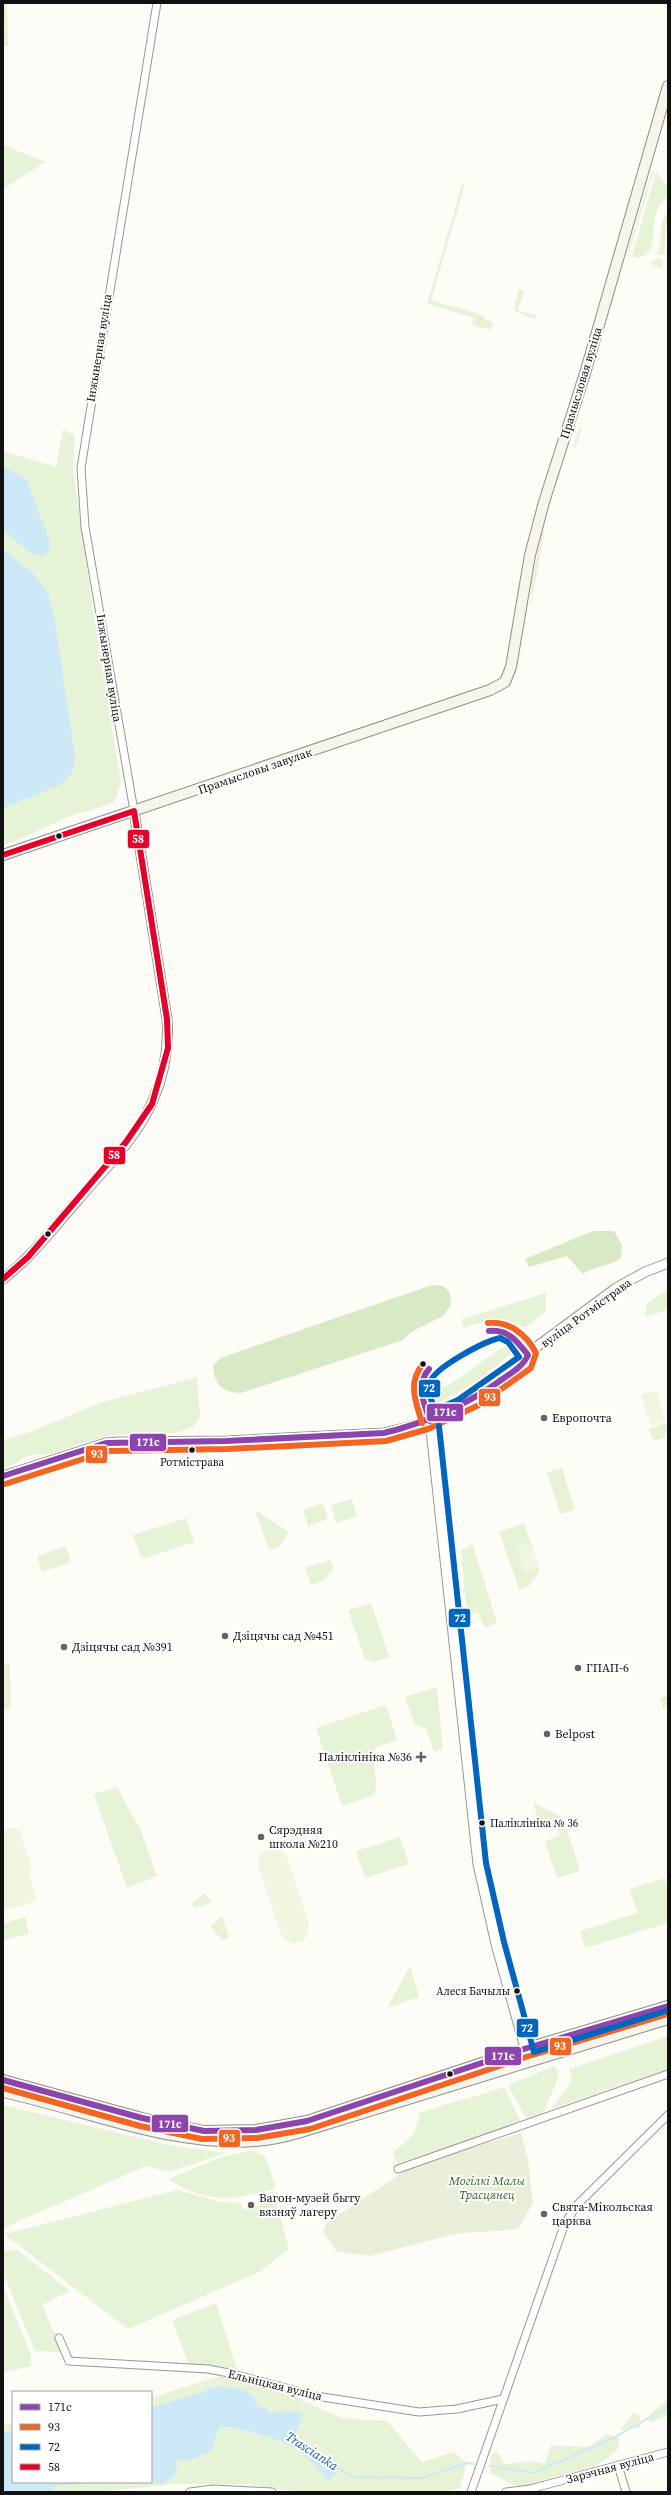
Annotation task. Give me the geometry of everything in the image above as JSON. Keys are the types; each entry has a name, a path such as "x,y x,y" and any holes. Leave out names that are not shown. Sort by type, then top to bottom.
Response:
{"main road":[{"name":"Прамысловая вуліца","path":"505,682 511,666 530,555 544,502 586,370 668,86"},
{"name":"Прамысловы завулак","path":"3,855 482,693 505,682"},
{"path":"3,2080 142,2118 204,2131 226,2132 256,2130 307,2121 524,2049 668,2006"},
{"path":"3,2092 171,2135 204,2141 256,2141 298,2134 668,2019"}],"street":[{"name":"Інжынерная вуліца","path":"3,1280 28,1257 126,1142 152,1104 164,1067 168,1048 167,1019 134,811 85,527 81,468 157,3"},
{"name":"вуліца Ротмістрава","path":"3,1476 106,1443 227,1442 384,1433 430,1421 475,1392 519,1359 528,1355 616,1288 645,1272 668,1263"},
{"path":"430,1421 478,1864 493,1929 524,2049 529,2062"},
{"path":"398,2169 668,2074"},
{"path":"470,2492 565,2223 578,2204 668,2115"},
{"name":"Ельніцкая вуліца","path":"59,2338 69,2361 208,2369 229,2373 316,2396 419,2412 457,2409 503,2399"},
{"name":"Зарэчная вуліца","path":"506,2492 530,2489 668,2452"},
{"path":"618,2465 626,2492"},
{"path":"190,2492 213,2489 272,2492"}],"green space":[{"path":"3,3 7,3 8,46 3,47"},
{"path":"3,145 45,162 3,189"},
{"path":"652,171 654,171 629,252 628,248"},
{"path":"656,172 668,187 668,197 660,204 656,213 651,247 647,254 639,258 632,256"},
{"path":"462,184 465,184 431,300 485,316 484,319 493,322 491,330 472,325 474,318 427,304"},
{"path":"668,213 664,255 656,254 659,249 663,221"},
{"path":"658,258 663,261 662,269 650,263"},
{"path":"519,289 524,291 518,310 536,315 535,320 515,311 514,306"},
{"path":"579,428 582,428 575,449 573,446"},
{"path":"63,429 75,436 73,468 95,624 121,782 115,801 68,817 20,839 3,845 3,451 56,467"},
{"path":"545,529 531,603 531,584 542,532"},
{"path":"593,1231 614,1231 622,1245 621,1258 583,1274 567,1256 529,1267 525,1259"},
{"path":"432,1285 443,1286 450,1292 451,1305 443,1316 413,1331 403,1340 241,1393 224,1389 215,1378 213,1366 220,1358"},
{"path":"668,1289 668,1310 645,1317 646,1304"},
{"path":"546,1293 546,1312 525,1328 509,1321 495,1320 464,1328 462,1319"},
{"path":"510,1345 514,1351 476,1382 437,1404 431,1401 436,1391 453,1382 503,1347"},
{"path":"197,1377 200,1417 193,1427 175,1433 111,1435 46,1455 38,1454 27,1456 3,1469 3,1440 30,1432 100,1403"},
{"path":"656,1390 666,1421 651,1426 641,1395"},
{"path":"666,1423 668,1432 665,1433 666,1437 653,1441 649,1429"},
{"path":"562,1468 575,1510 560,1514 547,1472"},
{"path":"352,1499 357,1516 336,1523 331,1505"},
{"path":"323,1503 328,1519 308,1526 303,1510"},
{"path":"255,1510 289,1532 280,1546 269,1550"},
{"path":"186,1518 194,1542 142,1559 133,1535"},
{"path":"524,1523 540,1571 529,1586 519,1589 499,1532"},
{"path":"472,1543 497,1623 487,1627 483,1625 478,1612 467,1616 461,1551"},
{"path":"530,1543 538,1568 525,1573 516,1548"},
{"path":"66,1546 71,1562 42,1572 37,1556"},
{"path":"330,1560 334,1568 324,1580 311,1585 305,1568"},
{"path":"371,1603 389,1657 373,1662 365,1659 348,1610"},
{"path":"10,1663 11,1708 3,1710 3,1665"},
{"path":"437,1687 443,1749 434,1752 426,1729 414,1723 405,1697"},
{"path":"668,1696 668,1706 663,1708 660,1698"},
{"path":"386,1705 397,1740 376,1747 374,1752 376,1789 374,1795 342,1806 316,1728"},
{"path":"117,1787 141,1831 157,1876 127,1888 94,1794"},
{"path":"533,1802 563,1818 580,1871 557,1878 545,1841 560,1836 554,1819 539,1823"},
{"path":"309,1823 313,1836 291,1843 287,1830"},
{"path":"14,1827 20,1832 32,1868 29,1874 37,1901 3,1911 3,1830"},
{"path":"400,1837 409,1864 365,1878 356,1851"},
{"path":"268,1848 278,1848 286,1854 309,1924 306,1938 303,1941 293,1943 287,1941 281,1935 258,1865 260,1855"},
{"path":"665,1878 668,1888 668,1923 585,1948 580,1931 637,1913 630,1889"},
{"path":"204,1893 212,1902 195,1908 191,1904"},
{"path":"222,1916 229,1938 222,1941 211,1926"},
{"path":"25,1917 29,1933 3,1941 3,1924"},
{"path":"410,1966 419,1997 387,2008"},
{"path":"668,2036 668,2069 551,2109 572,2080 569,2069"},
{"path":"555,2066 559,2075 543,2114 527,2120 508,2085"},
{"path":"504,2087 521,2122 397,2164 393,2152 404,2144 411,2136 416,2126 419,2113"},
{"path":"3,2105 164,2144 226,2153 169,2172 146,2166 3,2228"},
{"name":"Могілкі Малы Трасцянец","path":"521,2133 528,2160 533,2203 518,2229 454,2234 370,2256 337,2252 323,2232 326,2224 334,2218 415,2164"},
{"path":"253,2150 266,2157 276,2188 246,2196 220,2198 195,2193 168,2179 222,2157"},
{"path":"177,2190 221,2202 241,2203 244,2210 260,2205 257,2198 277,2193 279,2199 276,2202 289,2249 259,2272 128,2329 4,2234"},
{"path":"17,2250 70,2291 42,2305 63,2352 35,2351 3,2273 3,2251"},
{"path":"3,2286 31,2355 31,2366 3,2373"},
{"path":"216,2303 237,2370 188,2363 172,2320"},
{"path":"219,2376 263,2383 342,2418 387,2421 422,2462 454,2452 467,2463 460,2488 445,2492 297,2492 248,2484 177,2484 97,2492 3,2492 3,2425 12,2423 12,2483 152,2483 152,2398"},
{"path":"668,2399 668,2415 651,2423 646,2418"},
{"path":"633,2413 640,2416 640,2428 620,2430"},
{"path":"608,2434 618,2438 619,2448 610,2456 594,2466 577,2472 523,2486 511,2484 490,2473 490,2457 496,2451 505,2464 532,2461 545,2464 551,2445 588,2447"}],"water":[{"path":"3,467 19,474 27,481 50,542 49,551 43,556 32,554 3,530"},
{"path":"3,550 33,573 48,593 55,621 75,756 73,770 69,777 58,786 3,808"},
{"path":"220,2386 244,2390 252,2396 258,2407 266,2408 270,2413 298,2411 303,2415 295,2434 325,2467 339,2471 329,2481 301,2450 272,2438 220,2424 211,2451 193,2459 177,2460 176,2474 162,2485 152,2481 152,2408"},
{"path":"12,2431 12,2483 84,2483 54,2486 51,2492 3,2492 3,2433"}],"waterway":[{"name":"Trascianka","path":"489,2466 534,2473 615,2437 668,2407"},
{"name":"Trascianka","path":"218,2425 227,2426"},
{"name":"Trascianka","path":"305,2446 352,2477 422,2478 467,2463 474,2464"}],"transit line":[{"name":"58","path":"3,855 134,811 167,1019 168,1048 152,1104 126,1142 28,1257 3,1279"},
{"name":"93","path":"5,1484 108,1451 227,1449 386,1441 428,1429 479,1405 531,1368 536,1353 527,1340 516,1330 510,1327 503,1324 488,1323"},
{"name":"171с","path":"3,1476 106,1443 227,1441 384,1433 401,1429 447,1412 490,1388 521,1365 528,1355 520,1345 507,1334 489,1331"},
{"name":"72","path":"500,1338 508,1342 519,1357 458,1400 435,1410 429,1390 433,1377 440,1370 460,1356 483,1344 500,1338"},
{"name":"93","path":"422,1423 415,1400 414,1385 415,1378 423,1364"},
{"name":"171с","path":"429,1369 422,1381 422,1394 430,1421"},
{"name":"72","path":"439,1426 486,1863 504,1942 534,2052 666,2011"},
{"name":"171с","path":"3,2080 142,2118 204,2131 256,2130 307,2121 524,2049 668,2006"},
{"name":"93","path":"3,2088 140,2126 202,2139 257,2138 310,2129 526,2057 668,2014"}],"place":[{"name":"Европочта","path":"544,1418"},
{"name":"Ротмістрава","path":"192,1450"},
{"name":"Дзіцячы сад №451","path":"225,1636"},
{"name":"Дзіцячы сад №391","path":"64,1647"},
{"name":"ГПАП-6","path":"578,1668"},
{"name":"Belpost","path":"547,1734"},
{"name":"Паліклініка №36","path":"421,1757"},
{"name":"Паліклініка № 36","path":"482,1823"},
{"name":"Сярэдняя школа №210","path":"261,1837"},
{"name":"Алеся Бачылы","path":"517,1991"},
{"name":"Вагон-музей быту вязняў лагеру","path":"251,2205"},
{"name":"Свята-Мікольская царква","path":"544,2214"}]}
